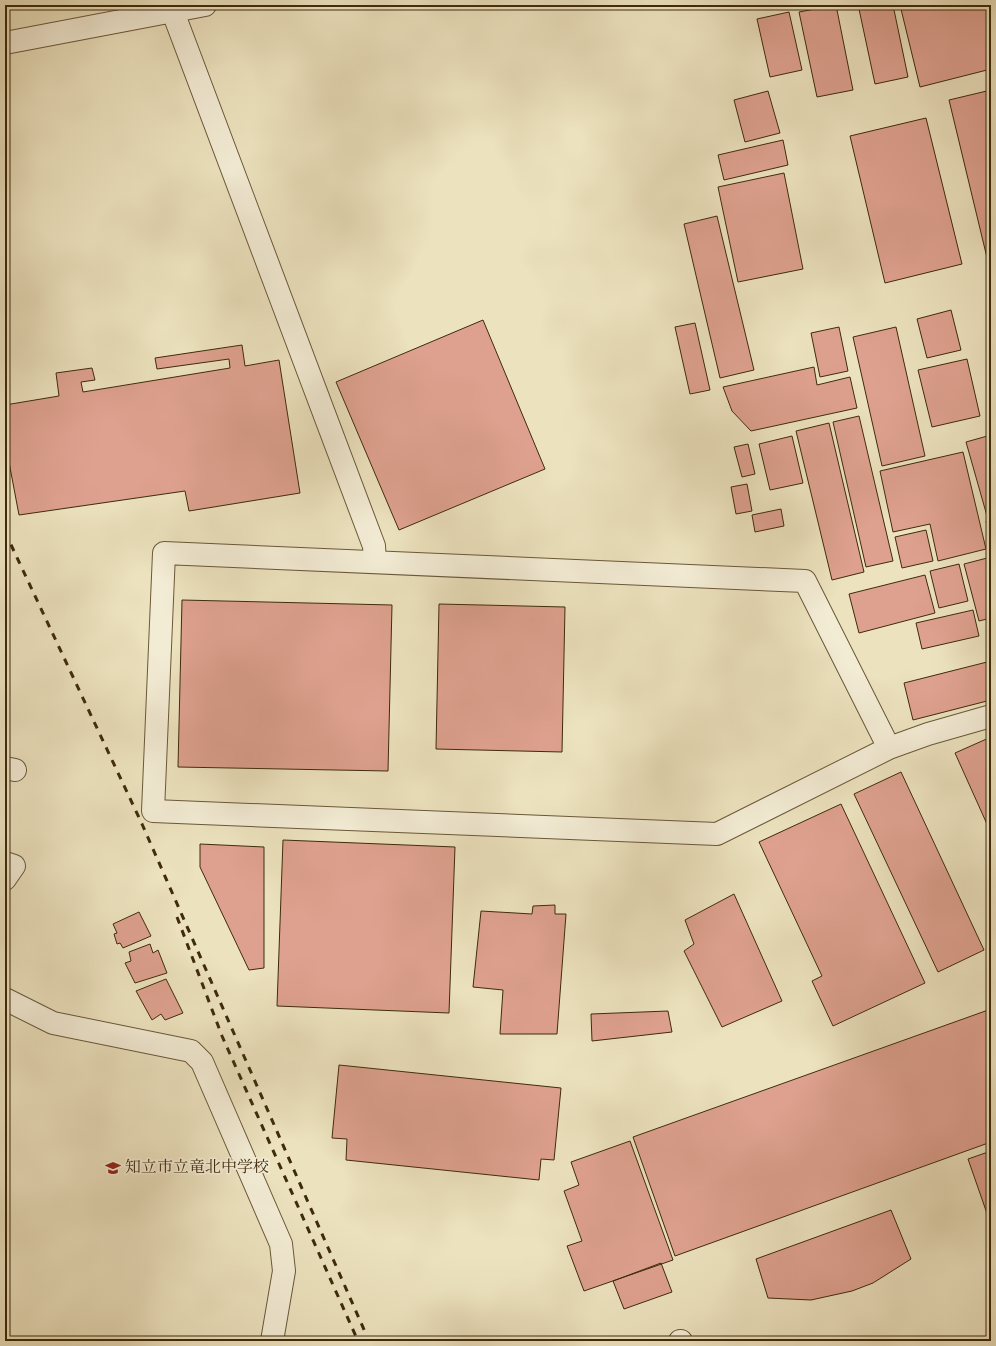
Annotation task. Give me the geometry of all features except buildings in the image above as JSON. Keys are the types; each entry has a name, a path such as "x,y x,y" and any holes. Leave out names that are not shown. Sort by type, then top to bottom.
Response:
{"street":[{"path":"5,43 205,5"},
{"path":"173,12 374,546 375,562"},
{"path":"889,748 805,581 164,553 153,811 716,834 889,748 928,734 991,716"},
{"path":"5,863 14,866 5,880"},
{"path":"5,998 53,1024 191,1051 202,1062 281,1244 284,1271 277,1338"}],"railway":[{"path":"5,532 142,824 369,1341"},
{"path":"177,917 222,1036 358,1341"}],"place":[{"name":"知立市立竜北中学校","path":"113,1168"}]}
